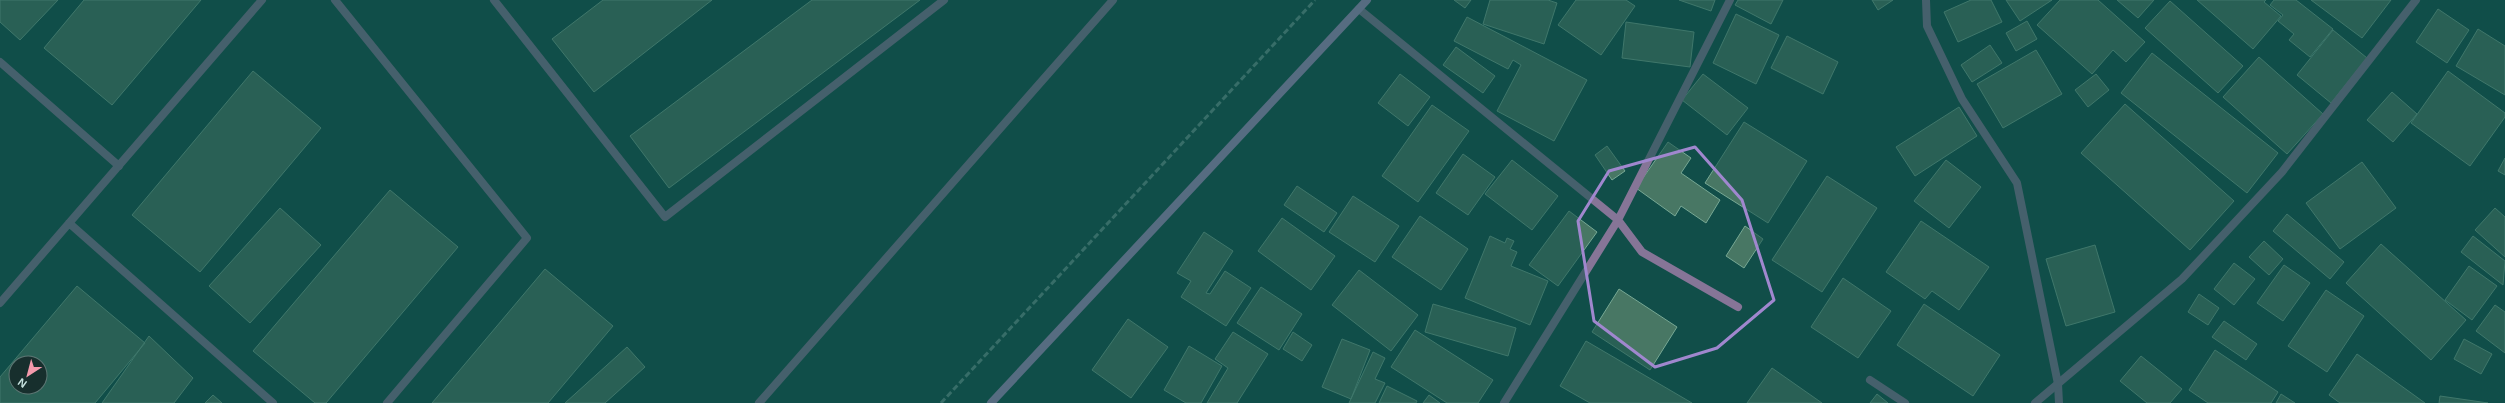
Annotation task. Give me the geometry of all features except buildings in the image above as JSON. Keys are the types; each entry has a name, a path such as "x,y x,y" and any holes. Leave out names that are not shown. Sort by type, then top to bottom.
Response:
{"street":[{"path":"0,303 262,0"},
{"path":"335,0 527,238 387,403"},
{"path":"494,0 665,217 944,0"},
{"path":"760,403 1112,0"},
{"path":"992,403 1367,0"},
{"path":"1504,403 1618,220 1730,0"},
{"path":"1926,0 1928,26 1962,99 2017,183 2058,384 2060,403"},
{"path":"2036,403 2182,279 2282,172 2416,0"},
{"path":"1359,9 1618,220 1642,252 1738,307"},
{"path":"0,62 119,166"},
{"path":"69,223 273,403"},
{"path":"1870,380 1905,403"}],"highlighted area":[{"path":"1695,147 1742,200 1774,300 1717,348 1655,367 1594,321 1578,221 1609,171"}],"railway":[{"path":"941,403 1315,0"}]}
